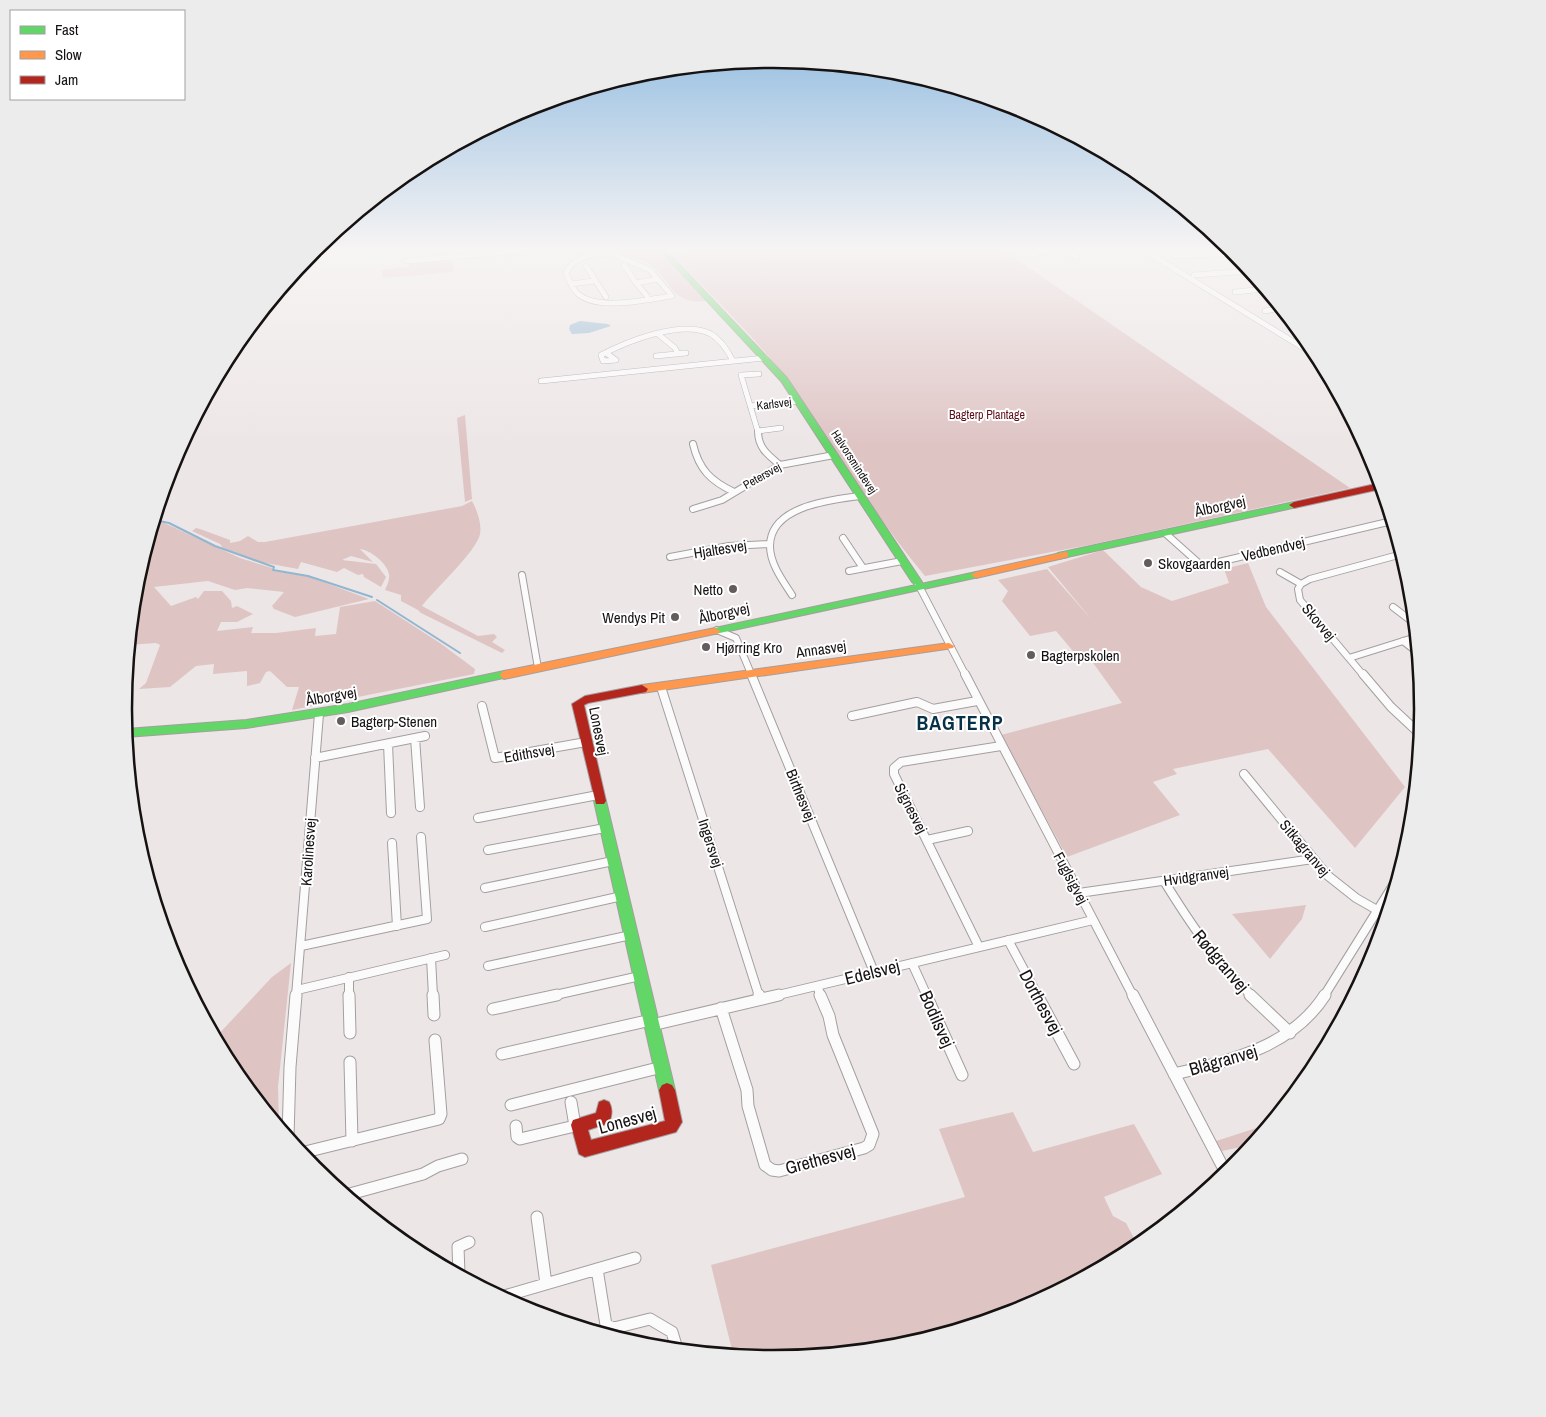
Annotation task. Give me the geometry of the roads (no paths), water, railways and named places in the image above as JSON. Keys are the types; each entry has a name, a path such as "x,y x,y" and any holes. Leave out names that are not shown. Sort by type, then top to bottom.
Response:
{"street":[{"name":"Halvorsmindevej","path":"723,313 765,358 798,401 918,585"},
{"path":"1247,313 1303,348"},
{"path":"606,353 636,340 658,334 685,330 706,331 716,337 733,361"},
{"path":"658,334 675,348 678,354"},
{"path":"656,356 686,353"},
{"path":"541,381 765,358"},
{"name":"Karlsvej","path":"759,374 741,375 758,431 758,441 761,447 780,465"},
{"name":"Karlsvej","path":"750,406 798,401"},
{"name":"Karlsvej","path":"758,431 781,428"},
{"path":"692,444 695,460 703,472 718,484 734,492"},
{"name":"Petersvej","path":"693,509 712,504 780,465 834,456"},
{"name":"Ålborgvej","path":"133,733 246,724 319,714 1374,487"},
{"path":"792,595 776,566 769,544 776,529 790,514 814,503 860,496"},
{"name":"Vedbendvej","path":"1165,533 1202,566 1386,522"},
{"path":"843,538 863,568"},
{"name":"Hjaltesvej","path":"670,557 729,546 769,544"},
{"name":"Skovvej","path":"1395,556 1310,579 1301,584 1298,589 1300,600 1391,706 1414,728"},
{"path":"849,571 902,561"},
{"path":"1280,572 1301,584"},
{"path":"522,575 538,668"},
{"name":"Fuglsigvej","path":"918,585 977,701 1222,1166"},
{"path":"1394,607 1408,618"},
{"name":"Birthesvej","path":"717,630 736,638 874,972"},
{"path":"1349,658 1410,639"},
{"path":"1403,641 1411,647"},
{"name":"Annasvej","path":"579,702 661,687 949,646"},
{"name":"Ingersvej","path":"661,687 760,999"},
{"path":"852,716 917,702 933,709 977,701"},
{"name":"Lonesvej","path":"571,1102 583,1147 587,1149 672,1126 674,1120 577,706 579,702"},
{"name":"Edithsvej","path":"482,706 495,758 586,742"},
{"name":"Karolinesvej","path":"288,1128 290,1067 319,714"},
{"path":"315,758 424,736"},
{"path":"415,738 420,807"},
{"path":"388,744 391,813"},
{"name":"Signesvej","path":"979,947 894,774 896,765 1002,746"},
{"name":"Sitkagranvej","path":"1244,774 1313,859 1340,887 1377,910"},
{"path":"478,818 598,795"},
{"path":"488,850 606,828"},
{"path":"927,840 968,831"},
{"path":"301,946 428,918 421,837"},
{"path":"392,843 397,926"},
{"name":"Hvidgranvej","path":"1079,893 1313,859"},
{"path":"485,888 613,861"},
{"name":"Rødgranvej","path":"1164,881 1191,925 1222,966 1250,996 1290,1032"},
{"path":"485,927 622,896"},
{"name":"Blågranvej","path":"1174,1074 1251,1054 1290,1032 1317,1006 1385,897"},
{"name":"Edelsvej","path":"651,1023 817,986 1093,920"},
{"path":"488,966 631,935"},
{"name":"Dorthesvej","path":"1008,940 1074,1064"},
{"path":"297,990 445,955"},
{"path":"430,958 434,1015"},
{"name":"Bodilsvej","path":"912,963 962,1075"},
{"path":"493,1009 640,976"},
{"path":"350,977 350,1033"},
{"name":"Grethesvej","path":"721,1008 729,1039 737,1055 747,1090 748,1106 765,1165 772,1170 779,1171 864,1148 872,1139 873,1134 839,1050 817,986"},
{"path":"502,1054 651,1023"},
{"path":"310,1151 440,1118 435,1040"},
{"path":"350,1062 352,1141"},
{"path":"511,1105 662,1067"},
{"name":"Lonesvej","path":"516,1126 517,1137 520,1139 603,1118 604,1107"},
{"path":"354,1193 423,1174 438,1166 462,1159"},
{"path":"537,1216 546,1284"},
{"path":"459,1267 458,1247 469,1242"},
{"path":"514,1295 635,1258"},
{"path":"597,1270 606,1325 614,1328 650,1319 672,1332 675,1342"}],"water":[{"path":"580,321 611,326 589,333 572,334 569,329 570,325"}],"waterway":[{"path":"160,521 169,523 215,546 274,567 273,570 308,576 372,597"},
{"path":"377,600 460,653"}],"place":[{"name":"Skovgaarden","path":"1148,563"},
{"name":"Netto","path":"733,589"},
{"name":"Wendys Pit","path":"675,617"},
{"name":"Hjørring Kro","path":"706,647"},
{"name":"Bagterpskolen","path":"1031,655"},
{"name":"Bagterp-Stenen","path":"341,721"}],"district":[{"name":"BAGTERP","path":"960,722"}],"park label":[{"name":"Bagterp Plantage","path":"987,415"}]}
